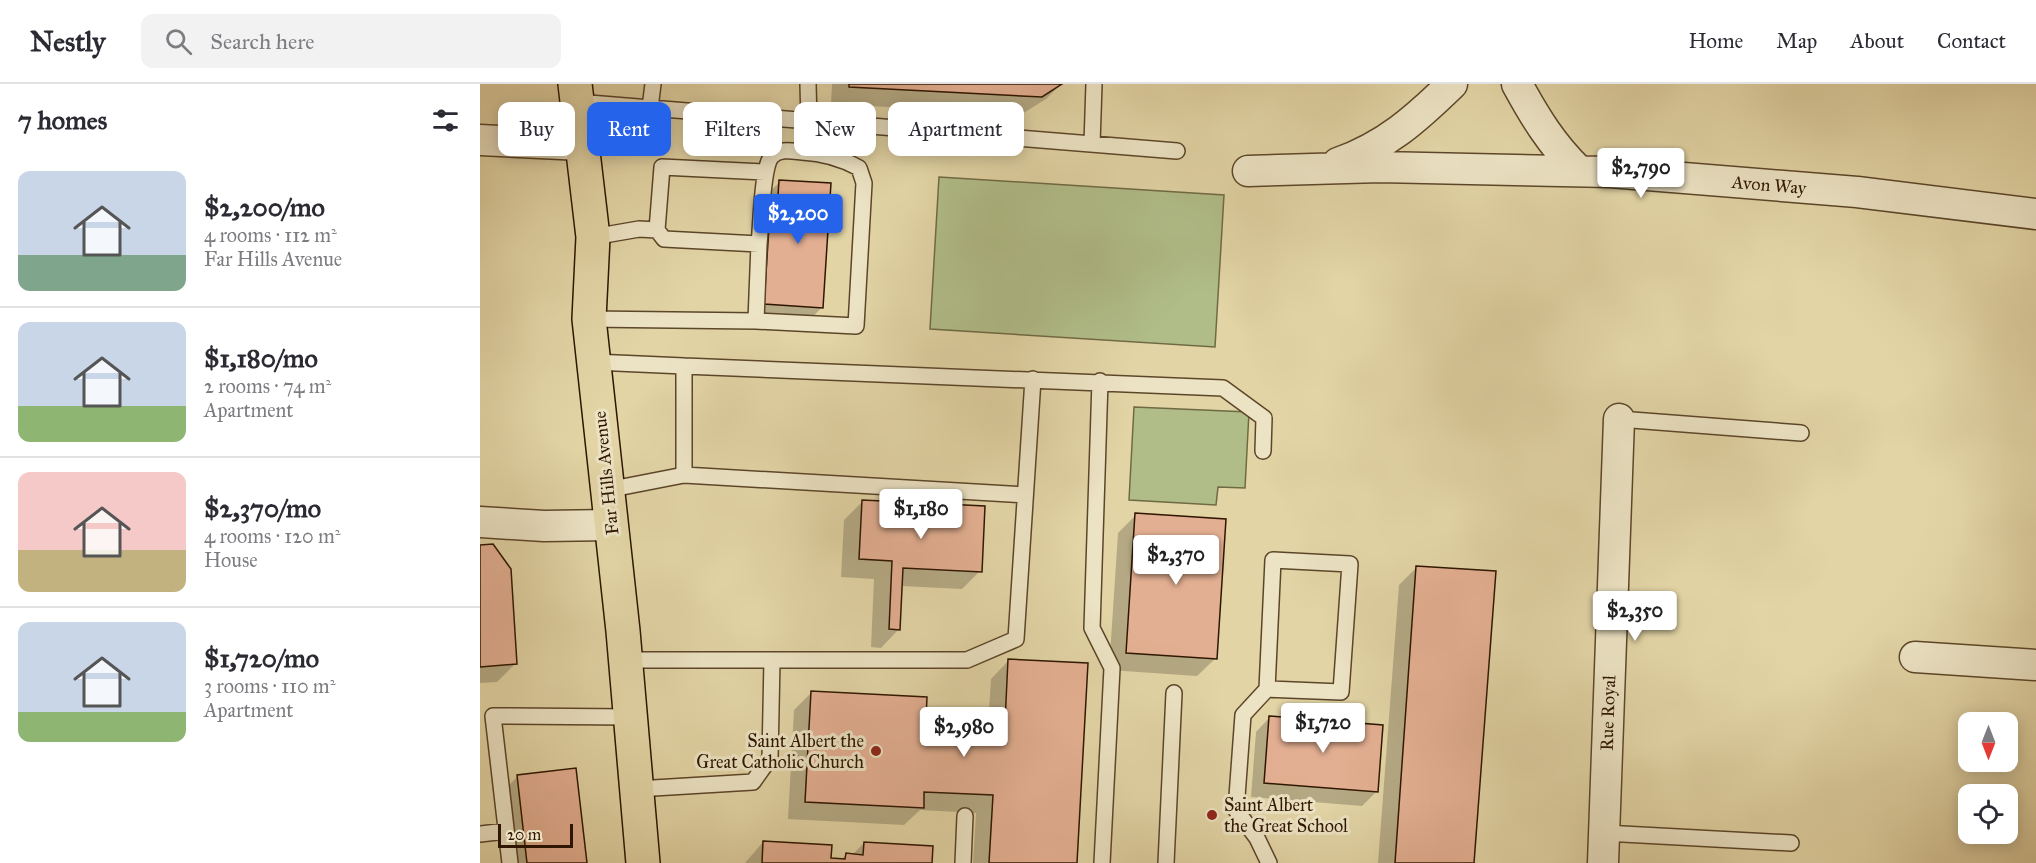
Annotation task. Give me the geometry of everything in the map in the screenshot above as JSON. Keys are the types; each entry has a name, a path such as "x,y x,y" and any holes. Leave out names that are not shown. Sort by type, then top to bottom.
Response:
{"main road":[{"name":"Far Hills Avenue","path":"576,93 593,237 589,319 626,660 644,863"}],"street":[{"path":"1321,169 1360,155 1389,139 1419,116 1452,84"},
{"path":"1517,84 1537,121 1562,154 1579,171"},
{"path":"480,140 582,145"},
{"name":"Avon Way","path":"1248,171 1380,168 1610,172 1857,192 2036,214"},
{"name":"Rue Royal","path":"1603,863 1619,419"},
{"path":"480,522 544,526 611,525"},
{"path":"1915,657 2036,665"}],"lane":[{"path":"650,102 652,84"},
{"path":"808,84 808,102"},
{"path":"1092,144 1094,84"},
{"path":"576,93 620,102"},
{"path":"671,110 794,120"},
{"path":"876,126 1177,151"},
{"path":"589,319 756,321 856,326 864,183 859,168 848,161 818,152 781,151 771,158 766,172 759,244 756,321"},
{"path":"759,244 664,239 657,230 662,167 766,172"},
{"path":"593,237 639,229 657,230"},
{"path":"594,362 1223,387 1264,418 1263,451"},
{"path":"684,366 684,475"},
{"path":"626,660 967,660 1016,639 1033,379"},
{"path":"1100,381 1092,628 1112,668 1102,863"},
{"path":"1619,419 1801,433"},
{"path":"608,490 684,475 1025,495"},
{"path":"1267,689 1341,692 1350,564 1273,560 1267,689 1243,715 1236,810 1257,838 1269,863"},
{"path":"637,789 753,782 770,758 772,660"},
{"path":"1166,863 1173,693"},
{"path":"510,863 493,716 630,717"},
{"path":"963,863 965,816"},
{"path":"480,834 506,831"},
{"path":"1604,833 1791,843"}],"green space":[{"path":"939,177 1224,195 1215,347 930,329"},
{"path":"1134,407 1249,412 1245,488 1218,487 1216,505 1129,500"}],"building":[{"path":"849,84 1062,84 1042,97 849,87"},
{"path":"779,180 831,183 823,308 764,304 771,196 778,196"},
{"path":"862,500 985,506 982,572 903,568 900,630 889,629 892,561 859,559"},
{"path":"1135,513 1226,519 1217,659 1126,653"},
{"path":"493,544 511,569 517,664 480,667 480,545"},
{"path":"1416,566 1496,571 1474,863 1395,863"},
{"path":"1008,659 1088,663 1077,863 989,863 993,795 924,792 924,808 805,802 811,691 927,697 926,719 1005,723"},
{"path":"1269,716 1383,725 1378,792 1264,783"},
{"path":"576,768 587,863 527,863 517,775"},
{"path":"763,841 832,845 831,858 845,859 846,853 863,855 864,842 933,846 932,863 762,863"}],"place":[{"name":"Saint Albert the Great Catholic Church","path":"876,751"},
{"name":"Saint Albert the Great School","path":"1212,815"}]}
